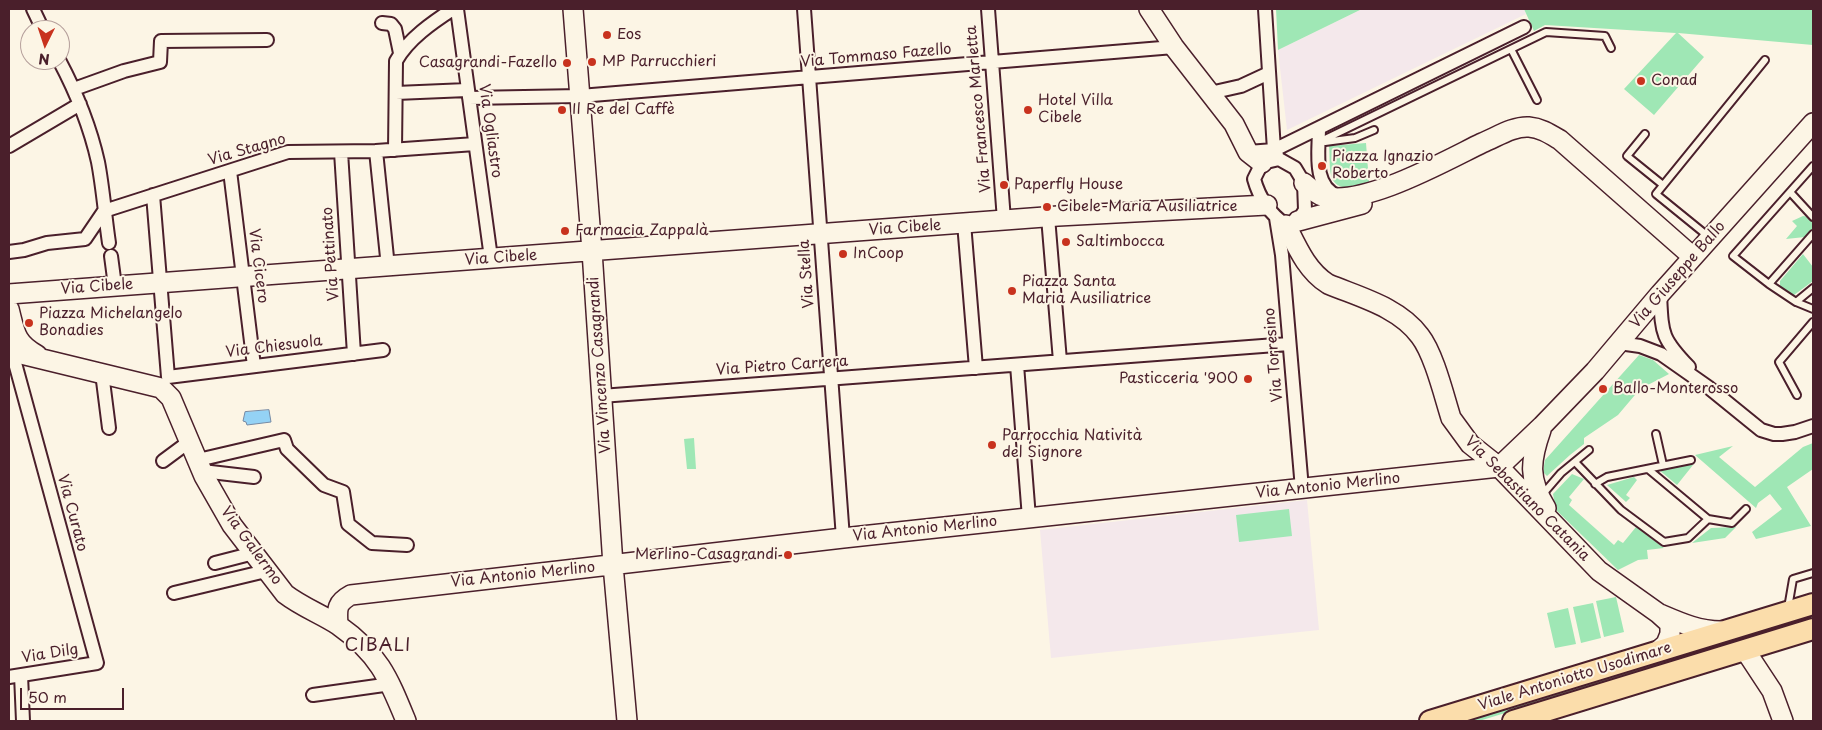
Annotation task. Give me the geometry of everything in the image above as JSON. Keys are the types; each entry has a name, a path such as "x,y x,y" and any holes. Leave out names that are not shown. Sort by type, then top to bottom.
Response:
{"main road":[{"name":"Via Vincenzo Casagrandi","path":"573,9 592,251 613,565 627,721"},
{"path":"1148,9 1174,47 1234,124 1266,156"},
{"name":"Via Giuseppe Ballo","path":"1499,467 1542,426 1619,343 1660,294 1813,123"},
{"path":"1300,175 1321,196 1355,197 1387,187 1506,132 1528,127 1540,129 1560,140 1693,257"},
{"name":"Via Cibele","path":"9,294 959,223 1004,214 1048,217 1282,217 1359,206 1387,187"},
{"name":"Via Sebastiano Catania","path":"1282,217 1298,249 1320,278 1328,284 1386,308 1398,315 1420,336 1427,348 1451,418 1470,444 1499,467 1599,571 1658,613"},
{"path":"9,316 18,340 24,347 47,360"},
{"path":"10,352 102,373 164,382"},
{"name":"Via Galermo","path":"164,382 200,466 232,525 285,594 338,625 370,652 380,664 391,684 406,721"},
{"path":"1542,426 1536,444 1532,468 1533,481 1540,498 1560,530"},
{"name":"Via Antonio Merlino","path":"338,625 337,610 341,600 351,595 843,538 1499,467"},
{"name":"Viale Antoniotto Usodimare","path":"1430,721 1813,604"},
{"path":"1658,613 1690,627 1705,631 1721,632"},
{"path":"1658,613 1668,622 1671,630 1669,640 1658,652"},
{"name":"Viale Antoniotto Usodimare","path":"1513,721 1813,629"},
{"path":"1745,650 1772,690 1782,721"}],"street":[{"path":"395,150 396,61 400,53 413,40 455,9"},
{"name":"Via Ogliastro","path":"455,9 491,258"},
{"name":"Via Stella","path":"804,9 843,538"},
{"name":"Via Francesco Marletta","path":"988,9 1004,214"},
{"path":"1265,9 1269,73 1266,156 1254,178 1258,192 1282,217 1305,210 1300,175 1290,143"},
{"path":"382,23 391,24 395,29 400,53"},
{"path":"1266,156 1524,26"},
{"path":"74,89 124,71 160,62 161,41 267,40"},
{"name":"Via Tommaso Fazello","path":"396,93 580,96 1174,47"},
{"path":"64,70 80,104 98,162 115,286"},
{"path":"1210,93 1241,86 1269,73"},
{"path":"9,146 80,104"},
{"path":"1319,128 1319,173 1321,182 1331,193 1345,198"},
{"name":"Via Stagno","path":"104,211 288,152 376,151 475,144"},
{"path":"376,151 388,267"},
{"name":"Via Pettinato","path":"341,152 354,354"},
{"path":"1266,156 1300,175"},
{"name":"Via Cicero","path":"230,171 254,366"},
{"path":"153,195 161,282 164,382"},
{"path":"9,252 24,250 47,243 85,239 104,211"},
{"path":"1048,217 1065,361 1288,344"},
{"name":"Via Torresino","path":"1282,217 1282,255 1288,344 1302,489"},
{"path":"959,223 971,368"},
{"path":"1660,294 1661,321 1666,340 1708,387"},
{"path":"1619,343 1640,346 1661,354 1708,387 1753,425 1768,433 1795,432 1813,426"},
{"name":"Via Chiesuola","path":"164,382 254,366 383,350"},
{"name":"Via Curato","path":"10,352 97,663"},
{"name":"Via Pietro Carrera","path":"601,396 971,368 1018,371 1065,361"},
{"path":"1018,371 1030,518"},
{"path":"102,373 109,428"},
{"path":"200,466 284,440 288,449 324,485 343,492 348,524 372,543 407,545"},
{"path":"163,461 190,441"},
{"path":"200,466 254,478"},
{"path":"215,564 254,553"},
{"path":"174,593 266,570"},
{"name":"Via Dilg","path":"15,676 97,663"},
{"path":"15,676 23,721"},
{"path":"313,695 391,684"}],"lane":[{"path":"1319,142 1546,32 1605,36 1611,48"},
{"path":"1511,49 1537,100"},
{"path":"1710,238 1656,194 1765,60"},
{"path":"1319,142 1355,138 1374,130"},
{"path":"1645,134 1627,156 1663,185"},
{"path":"1813,166 1733,256 1796,302 1813,309"},
{"path":"1790,192 1813,217"},
{"path":"1769,284 1813,234"},
{"path":"1796,302 1813,288"},
{"path":"1797,395 1779,362 1813,322"},
{"path":"1656,434 1663,465"},
{"path":"1540,498 1561,473 1589,450"},
{"path":"1596,484 1607,477 1691,460"},
{"path":"1575,462 1621,510 1664,542 1688,538 1708,519"},
{"path":"1648,468 1708,519 1732,523 1746,510"},
{"path":"1787,612 1792,579 1813,573"}],"shaded area":[{"path":"1362,9 1524,9 1526,14 1287,130 1278,50"},
{"path":"1307,500 1319,630 1051,658 1040,530"}],"green space":[{"path":"1276,9 1362,9 1278,50"},
{"path":"1524,9 1813,9 1813,45 1678,33 1704,57 1654,115 1624,89 1676,33 1545,25 1534,31"},
{"path":"1366,143 1369,182 1353,188 1337,185 1331,175 1329,146"},
{"path":"1803,216 1810,217 1813,224 1812,232 1805,237 1786,239 1797,226 1792,221"},
{"path":"1803,254 1813,267 1813,281 1794,295 1780,287 1780,281"},
{"path":"1639,355 1653,360 1669,374 1640,389 1618,415 1584,438 1584,444 1547,476 1543,472 1545,460"},
{"path":"694,438 696,469 687,469 684,439"},
{"path":"1813,443 1813,469 1787,487 1811,526 1756,539 1752,532 1782,509 1770,494 1758,503 1756,508 1695,455 1733,446 1719,457 1755,487 1803,447"},
{"path":"1690,462 1693,465 1677,485 1658,469"},
{"path":"1572,474 1584,479 1569,497 1572,500 1569,505 1614,545 1618,540 1623,543 1636,527 1664,548 1647,550 1648,559 1638,560 1618,570 1556,510 1553,494"},
{"path":"1634,477 1637,480 1626,495 1630,498 1626,502 1607,485"},
{"path":"1289,509 1292,536 1239,542 1236,515"},
{"path":"1736,527 1725,538 1692,543 1711,528"},
{"path":"1616,597 1624,632 1604,637 1596,601"},
{"path":"1593,603 1601,638 1581,643 1573,607"},
{"path":"1568,608 1576,644 1555,648 1547,613"},
{"path":"1813,613 1813,619 1479,721 1460,721"}],"water":[{"path":"269,410 271,422 247,425 243,421 245,412"}],"place":[{"name":"Eos","path":"607,35"},
{"name":"MP Parrucchieri","path":"592,62"},
{"name":"Casagrandi-Fazello","path":"567,63"},
{"name":"Conad","path":"1641,81"},
{"name":"Il Re del Caffè","path":"562,110"},
{"name":"Hotel Villa Cibele","path":"1028,110"},
{"name":"Piazza Ignazio Roberto","path":"1322,166"},
{"name":"Paperfly House","path":"1004,185"},
{"name":"Cibele-Maria Ausiliatrice","path":"1047,207"},
{"name":"Farmacia Zappalà","path":"565,231"},
{"name":"Saltimbocca","path":"1066,242"},
{"name":"InCoop","path":"843,254"},
{"name":"Piazza Santa Maria Ausiliatrice","path":"1012,291"},
{"name":"Piazza Michelangelo Bonadies","path":"29,323"},
{"name":"Pasticceria '900","path":"1248,379"},
{"name":"Ballo-Monterosso","path":"1603,389"},
{"name":"Parrocchia Natività del Signore","path":"992,445"},
{"name":"Merlino-Casagrandi","path":"788,555"}],"district":[{"name":"CIBALI","path":"378,646"}]}
